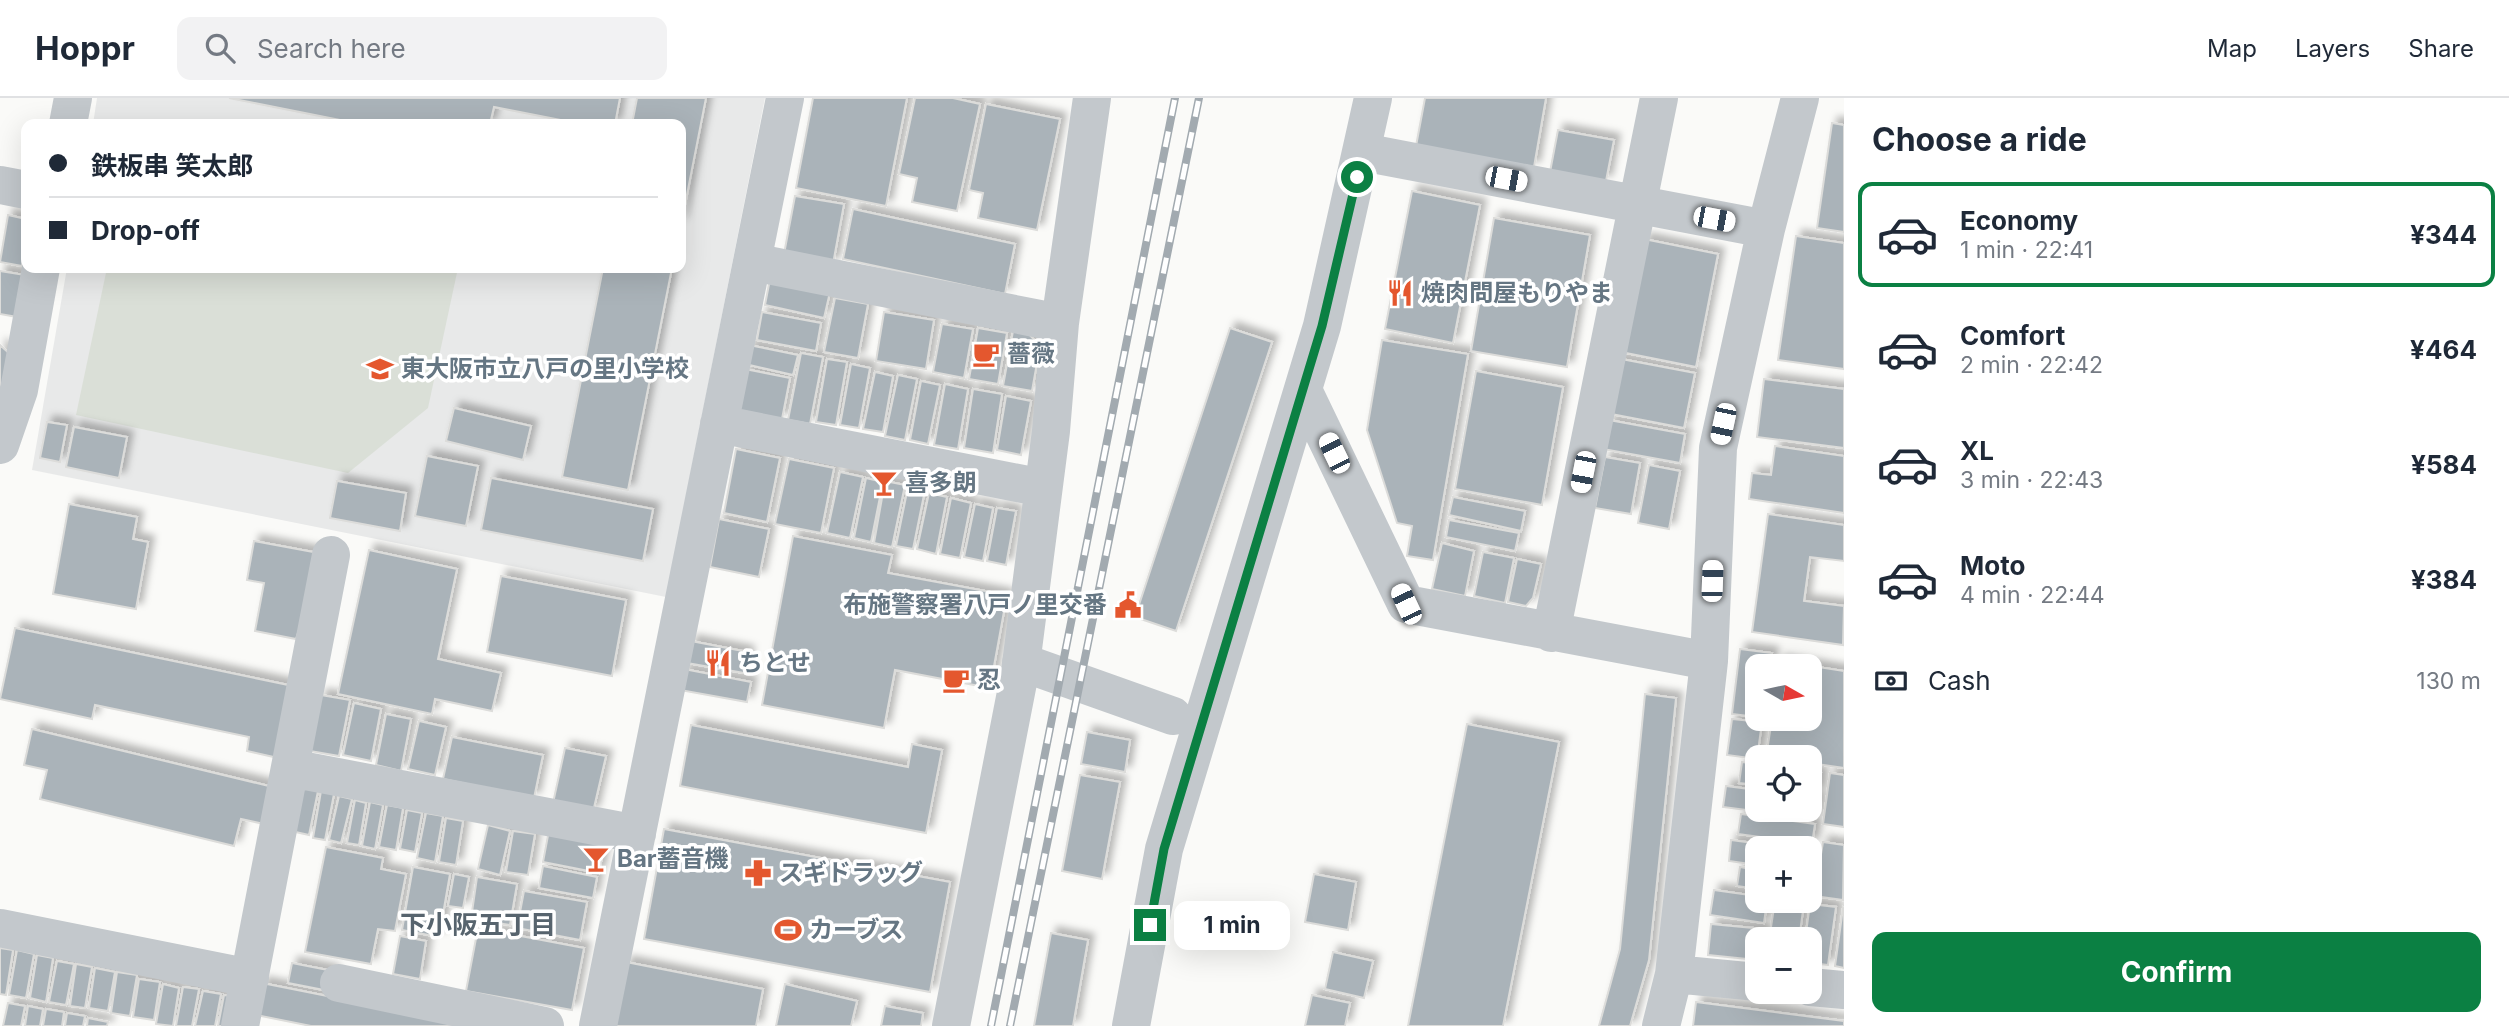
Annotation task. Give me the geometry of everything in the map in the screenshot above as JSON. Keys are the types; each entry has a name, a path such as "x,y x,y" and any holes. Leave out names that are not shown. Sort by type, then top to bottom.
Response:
{"street":[{"path":"69,119 73,98"},
{"path":"598,1026 785,98"},
{"path":"1131,1026 1164,849 1322,326 1373,98"},
{"path":"1551,633 1659,98"},
{"path":"1661,1026 1674,974 1709,661 1718,448 1766,229 1800,98"},
{"path":"951,1026 1021,662 1051,431 1080,100"},
{"path":"1362,152 1766,229"},
{"path":"0,185 21,189"},
{"path":"752,262 1060,323"},
{"path":"0,445 19,390 14,330 39,273"},
{"path":"1303,390 1406,604 1709,661"},
{"path":"719,424 1043,488"},
{"path":"240,1026 331,555"},
{"path":"1021,662 1173,716"},
{"path":"290,768 637,834"},
{"path":"0,929 250,978"},
{"path":"1674,974 1745,981"},
{"path":"339,983 545,1026"},
{"path":"1822,988 1844,990"}],"shaded area":[{"name":"東大阪市立八戸の里小学校","path":"97,98 765,98 666,597 32,470 66,273 686,273 686,119 94,119"},
{"path":"106,273 457,273 428,408 348,473 76,415"}],"building":[{"path":"229,98 620,98 616,119 555,119 494,107 491,119 335,119"},
{"path":"637,98 706,98 686,200 686,119 633,119"},
{"path":"813,98 907,98 886,206 796,188"},
{"path":"915,98 953,98 980,104 957,211 912,202 917,178 899,174"},
{"path":"1425,98 1546,98 1534,167 1416,146"},
{"path":"986,104 1060,119 1037,230 978,218 983,193 969,190"},
{"path":"1832,123 1844,125 1844,232 1817,228"},
{"path":"1558,130 1614,140 1606,181 1550,172"},
{"path":"1412,191 1480,205 1453,343 1385,329"},
{"path":"795,196 844,204 833,264 784,254"},
{"path":"853,209 1015,244 1005,294 843,259"},
{"path":"8,215 21,218 21,266 0,262"},
{"path":"1494,218 1590,235 1567,367 1471,351"},
{"path":"1796,236 1844,243 1844,369 1778,360"},
{"path":"1644,239 1718,254 1696,367 1621,352"},
{"path":"0,271 25,275 17,317 0,314"},
{"path":"602,273 671,273 628,490 562,477"},
{"path":"770,279 830,292 824,318 765,305"},
{"path":"835,298 868,304 858,358 824,352"},
{"path":"762,312 821,323 816,351 757,340"},
{"path":"884,312 934,320 926,369 876,361"},
{"path":"942,324 973,329 964,378 933,372"},
{"path":"978,328 1007,333 998,384 969,379"},
{"path":"1230,328 1272,342 1176,631 1135,617"},
{"path":"1013,331 1028,333 1040,346 1032,391 1003,386"},
{"path":"1382,340 1468,354 1433,560 1407,556 1412,526 1397,523 1367,430"},
{"path":"0,345 11,355 0,396"},
{"path":"749,345 798,355 793,375 745,364"},
{"path":"801,353 823,357 810,424 788,420"},
{"path":"1616,358 1695,373 1684,428 1606,413"},
{"path":"827,359 847,362 836,425 816,422"},
{"path":"851,364 870,368 859,428 840,425"},
{"path":"745,369 790,378 782,419 736,410"},
{"path":"1476,371 1563,387 1542,505 1455,489"},
{"path":"875,372 893,376 883,432 863,429"},
{"path":"898,375 917,379 905,440 885,436"},
{"path":"1764,379 1844,389 1844,448 1757,437"},
{"path":"921,381 940,385 928,444 910,440"},
{"path":"945,384 968,389 958,449 934,445"},
{"path":"973,389 1002,394 993,453 964,448"},
{"path":"1006,396 1031,401 1021,455 997,450"},
{"path":"454,408 531,426 523,460 446,441"},
{"path":"1609,420 1685,434 1680,463 1603,449"},
{"path":"47,422 67,425 60,462 40,458"},
{"path":"74,427 127,437 119,478 66,467"},
{"path":"1775,446 1844,456 1844,513 1749,499 1752,473 1771,475"},
{"path":"736,449 780,458 767,522 724,513"},
{"path":"427,456 478,466 466,526 415,516"},
{"path":"1605,457 1640,463 1631,514 1595,508"},
{"path":"789,459 834,468 821,533 775,524"},
{"path":"1649,465 1680,471 1669,529 1638,523"},
{"path":"840,472 863,477 850,538 827,533"},
{"path":"491,478 653,509 643,561 481,530"},
{"path":"866,478 883,482 871,542 854,538"},
{"path":"337,481 406,493 400,531 330,518"},
{"path":"885,481 905,485 892,547 874,543"},
{"path":"908,487 925,490 913,549 896,546"},
{"path":"929,493 947,497 936,554 917,549"},
{"path":"1453,497 1525,511 1521,531 1449,515"},
{"path":"951,498 971,503 960,558 940,554"},
{"path":"69,504 137,517 133,539 148,542 136,609 53,594"},
{"path":"975,504 993,508 983,561 964,557"},
{"path":"997,508 1016,511 1006,565 987,561"},
{"path":"1768,514 1844,525 1844,561 1810,557 1804,601 1844,606 1843,645 1752,632"},
{"path":"719,519 769,529 759,577 710,567"},
{"path":"1449,520 1519,533 1515,551 1446,537"},
{"path":"793,536 892,555 888,573 1007,595 990,688 895,670 884,728 762,705"},
{"path":"254,541 324,554 296,639 255,631 264,583 247,580"},
{"path":"1442,543 1474,551 1465,596 1432,589"},
{"path":"369,550 457,569 438,659 501,673 492,711 435,699 432,714 338,694"},
{"path":"1483,552 1514,558 1505,603 1474,596"},
{"path":"1517,559 1541,564 1533,598 1526,606 1508,602"},
{"path":"501,576 626,600 612,676 487,652"},
{"path":"15,628 293,686 278,758 247,751 249,737 95,705 92,719 0,699"},
{"path":"691,641 748,652 744,673 687,663"},
{"path":"1740,649 1772,653 1745,654 1745,716 1732,714"},
{"path":"1822,668 1844,671 1844,768 1822,765 1822,745 1768,745 1770,732 1822,732"},
{"path":"684,669 751,682 747,702 680,690"},
{"path":"1645,694 1676,698 1649,960 1630,1026 1599,1026 1620,949"},
{"path":"321,695 350,700 339,756 310,751"},
{"path":"354,703 381,709 371,761 343,755"},
{"path":"386,714 411,719 401,771 376,765"},
{"path":"1732,719 1745,720 1745,732 1761,732 1759,745 1745,745 1745,757 1727,755"},
{"path":"419,721 446,727 435,775 408,769"},
{"path":"1467,724 1559,742 1503,1026 1408,1026"},
{"path":"691,725 908,767 912,744 942,750 926,833 680,786"},
{"path":"32,729 273,787 264,824 241,819 234,846 40,799 47,770 24,765"},
{"path":"1087,732 1130,740 1125,772 1081,764"},
{"path":"452,737 543,755 534,798 443,779"},
{"path":"565,748 606,756 593,812 553,803"},
{"path":"1742,762 1745,762 1745,784 1739,783"},
{"path":"1830,773 1844,775 1844,827 1823,824"},
{"path":"1080,775 1120,782 1102,879 1062,871"},
{"path":"1726,786 1745,788 1745,810 1723,807"},
{"path":"301,787 318,791 309,835 291,831"},
{"path":"321,791 334,794 325,840 313,838"},
{"path":"339,796 352,799 341,843 329,840"},
{"path":"355,800 366,803 359,845 347,843"},
{"path":"370,802 383,805 375,849 362,846"},
{"path":"387,805 403,808 396,850 379,847"},
{"path":"407,810 422,813 415,852 400,849"},
{"path":"426,813 443,816 435,862 417,858"},
{"path":"1741,814 1745,815 1745,822 1815,824 1813,836 1738,834"},
{"path":"446,818 463,821 456,865 439,862"},
{"path":"488,825 510,831 500,875 478,869"},
{"path":"664,829 950,882 930,992 644,939"},
{"path":"549,830 605,841 599,873 543,862"},
{"path":"513,831 535,834 528,875 506,872"},
{"path":"1731,840 1745,842 1745,863 1729,861"},
{"path":"1823,842 1844,845 1843,900 1822,897"},
{"path":"326,847 383,858 381,869 406,874 395,931 378,929 371,964 305,952"},
{"path":"543,866 597,877 593,898 539,888"},
{"path":"413,867 450,874 439,937 402,930"},
{"path":"1740,867 1745,868 1745,887 1737,886"},
{"path":"454,874 469,877 463,908 448,906"},
{"path":"1314,874 1356,882 1348,930 1305,922"},
{"path":"477,877 517,884 510,925 471,919"},
{"path":"1714,890 1745,894 1745,913 1765,913 1764,923 1710,915"},
{"path":"524,891 587,902 580,940 517,928"},
{"path":"1822,905 1836,907 1828,965 1822,964 1822,927 1807,927 1809,913 1822,913"},
{"path":"1844,909 1844,968 1835,966"},
{"path":"1773,913 1803,913 1801,927 1771,927"},
{"path":"1711,924 1745,927 1745,959 1708,955"},
{"path":"478,928 584,948 572,1010 466,991"},
{"path":"1051,933 1088,940 1073,1026 1034,1026"},
{"path":"400,936 426,941 420,979 393,974"},
{"path":"0,948 13,950 6,995 0,994"},
{"path":"17,950 34,954 26,998 9,995"},
{"path":"1333,952 1373,961 1364,998 1325,989"},
{"path":"37,955 53,958 46,1002 30,998"},
{"path":"57,961 74,964 66,1005 49,1002"},
{"path":"626,962 763,989 756,1026 614,1026"},
{"path":"292,963 333,971 329,991 288,983"},
{"path":"76,964 92,967 85,1008 70,1006"},
{"path":"95,968 115,972 108,1011 89,1008"},
{"path":"117,972 137,975 130,1016 111,1013"},
{"path":"139,979 160,982 154,1020 133,1017"},
{"path":"262,983 478,1026 311,1026 256,1015"},
{"path":"163,984 179,988 173,1026 156,1024"},
{"path":"785,984 857,1001 851,1026 776,1026"},
{"path":"183,987 199,989 192,1026 176,1026"},
{"path":"203,991 221,994 215,1026 195,1026"},
{"path":"224,995 241,998 235,1026 218,1026"},
{"path":"1312,995 1350,1003 1345,1026 1305,1026"},
{"path":"1696,1002 1844,1021 1844,1026 1693,1026"},
{"path":"8,1003 25,1006 21,1026 3,1026"},
{"path":"28,1006 43,1009 40,1026 25,1026"},
{"path":"885,1006 923,1013 921,1026 881,1026"},
{"path":"46,1009 64,1012 62,1026 43,1026"},
{"path":"67,1013 85,1016 83,1026 65,1026"},
{"path":"88,1018 108,1022 107,1026 87,1026"}],"railway":[{"path":"991,1026 1175,98"},
{"path":"1010,1026 1199,98"}],"place":[{"name":"焼肉問屋もりやま","path":"1400,293"},
{"name":"薔薇","path":"986,354"},
{"name":"東大阪市立八戸の里小学校","path":"380,369"},
{"name":"喜多朗","path":"884,483"},
{"name":"布施警察署八戸ノ里交番","path":"1128,605"},
{"name":"ちとせ","path":"718,663"},
{"name":"忍","path":"956,680"},
{"name":"Bar蓄音機","path":"596,859"},
{"name":"スギドラッグ","path":"758,873"},
{"name":"カーブス","path":"788,930"}],"district":[{"name":"下小阪五丁目","path":"478,925"}],"route":[{"path":"1150,925 1164,849 1322,326 1357,177"}]}
